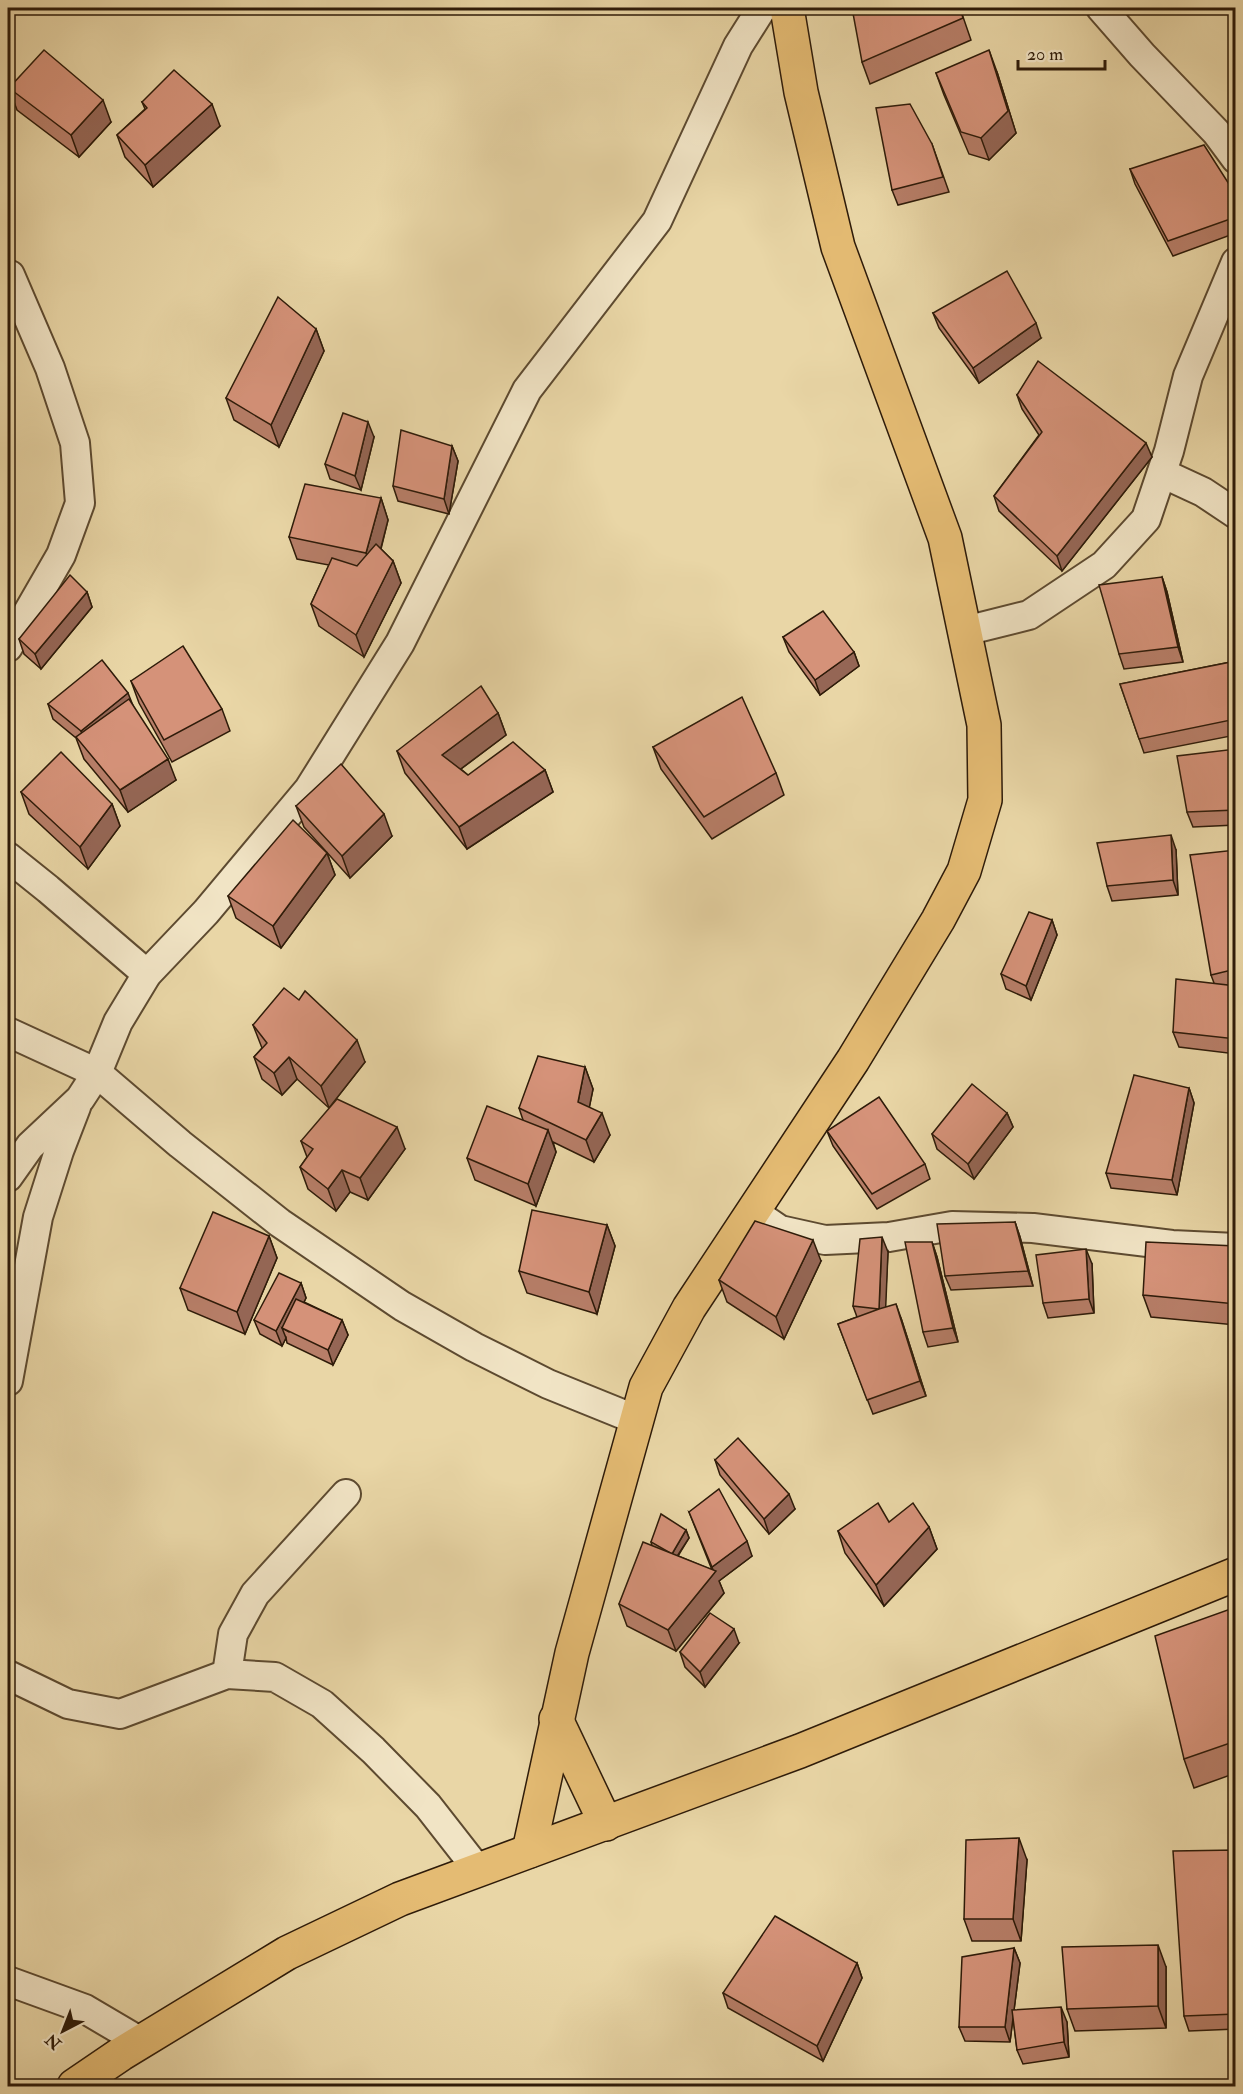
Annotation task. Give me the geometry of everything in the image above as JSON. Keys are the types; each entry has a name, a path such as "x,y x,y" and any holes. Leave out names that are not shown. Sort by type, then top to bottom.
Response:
{"main road":[{"path":"530,1851 556,1719 572,1653 646,1387 689,1308 853,1060 938,920 964,871 985,800 984,725 945,538 838,247 801,93 787,8"},
{"path":"74,2086 141,2042 287,1953 400,1899 800,1751 1236,1574"},
{"path":"556,1719 606,1824"}],"street":[{"path":"8,1381 38,1217 59,1151 80,1099 97,1073 118,1022 147,974 207,912 309,789 400,643 527,390 657,221 738,46 762,8"},
{"path":"1101,8 1142,55 1216,132 1236,159"},
{"path":"965,631 1029,615 1104,565 1146,519 1169,451 1188,376 1236,262"},
{"path":"8,647 61,555 80,503 75,443 50,368 10,275"},
{"path":"1162,473 1203,492 1236,514"},
{"path":"8,857 147,974"},
{"path":"8,1032 97,1073 180,1144 280,1223 402,1305 474,1347 548,1384 637,1420"},
{"path":"8,1177 30,1146 80,1099"},
{"path":"752,1211 780,1230 825,1240 889,1237 951,1226 1033,1228 1172,1245 1236,1248"},
{"path":"227,1674 233,1634 255,1594 346,1494"},
{"path":"8,1675 68,1704 120,1714 227,1674 275,1677 322,1704 373,1750 428,1806 478,1870"},
{"path":"8,1981 85,2009 141,2042"}],"building":[{"path":"852,8 960,8 963,18 862,62"},
{"path":"44,50 103,100 71,135 9,88"},
{"path":"989,50 1008,111 981,138 961,132 936,73"},
{"path":"174,70 212,104 145,165 117,135 147,108 142,102"},
{"path":"910,104 932,144 943,177 892,190 876,108"},
{"path":"1204,145 1236,195 1236,217 1168,241 1130,169"},
{"path":"1007,271 1036,323 973,368 933,313"},
{"path":"278,297 316,329 271,425 226,398"},
{"path":"1038,361 1146,443 1057,556 994,496 1042,432 1017,395"},
{"path":"343,413 368,422 355,476 325,464"},
{"path":"401,430 452,446 444,499 393,486"},
{"path":"305,484 381,498 366,553 289,537"},
{"path":"376,544 393,561 356,635 311,604 332,558 357,566"},
{"path":"70,575 87,592 35,654 19,639"},
{"path":"1162,577 1178,647 1119,654 1099,585"},
{"path":"823,611 854,652 815,680 783,637"},
{"path":"183,646 222,709 164,740 131,681"},
{"path":"102,660 128,693 81,731 48,704"},
{"path":"1236,661 1236,719 1139,739 1120,684"},
{"path":"481,686 498,713 442,755 468,775 513,742 545,770 459,827 397,751"},
{"path":"742,697 776,773 704,817 653,747"},
{"path":"129,699 168,759 120,790 76,737"},
{"path":"1236,749 1236,810 1187,812 1177,756"},
{"path":"61,752 112,804 80,847 21,792"},
{"path":"341,764 384,814 342,856 296,806"},
{"path":"293,820 327,853 273,926 228,896"},
{"path":"1171,835 1173,880 1107,886 1097,843"},
{"path":"1236,850 1236,969 1211,975 1190,855"},
{"path":"1029,912 1052,920 1026,986 1001,974"},
{"path":"1176,979 1236,986 1236,1039 1173,1032"},
{"path":"284,988 299,1000 305,991 357,1040 321,1086 289,1057 274,1073 254,1057 267,1043 253,1025"},
{"path":"538,1056 585,1067 578,1102 602,1113 586,1140 519,1108"},
{"path":"1134,1075 1189,1088 1172,1180 1106,1173"},
{"path":"972,1084 1007,1113 968,1164 932,1134"},
{"path":"1236,1086 1236,1142 1233,1142 1232,1087"},
{"path":"879,1097 925,1164 872,1194 827,1131"},
{"path":"337,1099 397,1127 360,1178 342,1170 328,1189 300,1167 313,1149 301,1141"},
{"path":"487,1106 548,1130 528,1184 467,1158"},
{"path":"532,1210 607,1225 589,1292 519,1271"},
{"path":"213,1212 269,1236 237,1312 180,1288"},
{"path":"755,1221 813,1240 776,1317 719,1280"},
{"path":"1015,1222 1028,1271 945,1276 937,1224"},
{"path":"882,1237 879,1309 853,1306 860,1239"},
{"path":"905,1242 932,1242 953,1328 923,1332"},
{"path":"1146,1242 1236,1246 1236,1304 1143,1295"},
{"path":"1086,1249 1089,1299 1043,1303 1036,1255"},
{"path":"279,1273 301,1283 276,1331 254,1320"},
{"path":"296,1299 342,1320 328,1350 282,1328"},
{"path":"896,1304 920,1381 867,1400 838,1324"},
{"path":"738,1438 789,1494 764,1519 715,1460"},
{"path":"719,1489 747,1541 712,1567 689,1512"},
{"path":"878,1503 889,1522 913,1503 929,1527 876,1585 838,1531"},
{"path":"661,1514 686,1530 672,1554 651,1542"},
{"path":"643,1542 716,1571 668,1630 619,1604"},
{"path":"1236,1607 1236,1741 1184,1759 1155,1636"},
{"path":"710,1613 734,1629 700,1672 680,1652"},
{"path":"1019,1838 1013,1919 964,1919 966,1840"},
{"path":"1236,1850 1236,2014 1184,2016 1173,1851"},
{"path":"775,1916 857,1963 817,2046 723,1993"},
{"path":"1158,1945 1158,2006 1067,2009 1062,1947"},
{"path":"1014,1948 1005,2027 959,2027 962,1957"},
{"path":"1061,2007 1064,2042 1017,2050 1012,2010"}]}
